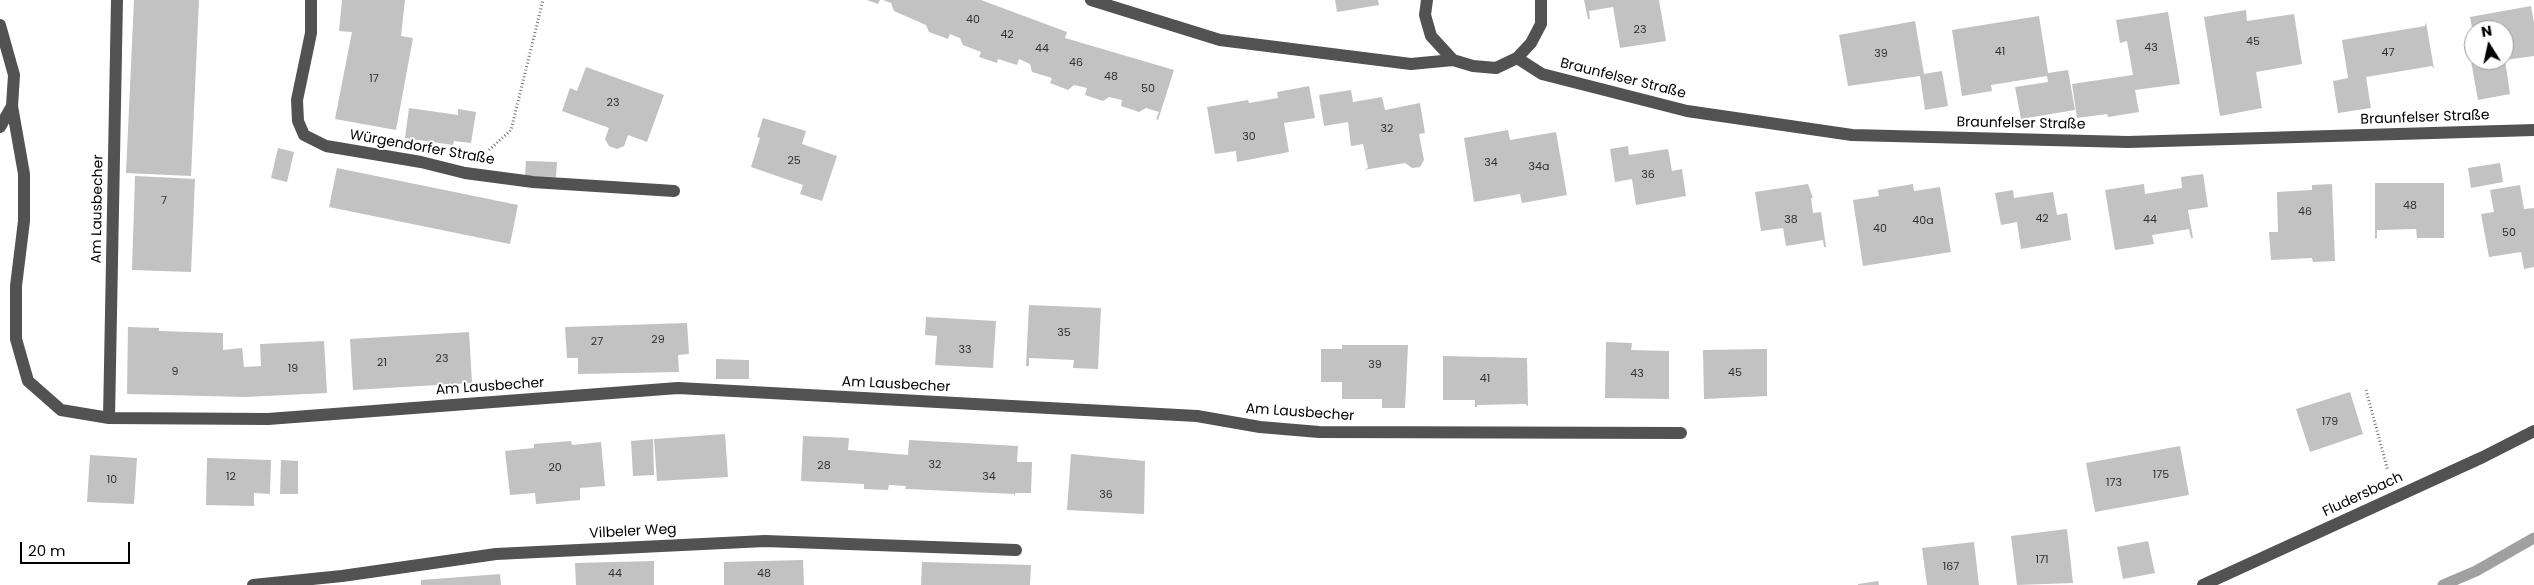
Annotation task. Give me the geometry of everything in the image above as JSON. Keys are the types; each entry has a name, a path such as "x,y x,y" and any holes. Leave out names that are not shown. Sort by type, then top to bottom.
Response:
{"street":[{"name":"Am Lausbecher","path":"109,418 117,0"},
{"name":"Würgendorfer Straße","path":"311,0 311,33 297,100 298,121 304,135 326,146 421,162 465,173 533,182 674,191"},
{"path":"1091,0 1220,40 1410,64 1453,60 1473,66 1496,68 1517,58 1531,44 1541,24 1541,0"},
{"path":"1427,0 1425,15 1431,36 1453,60"},
{"path":"0,25 14,75 12,106 0,127"},
{"name":"Braunfelser Straße","path":"1517,58 1542,74 1687,111 1852,135 2128,142 2534,130"},
{"name":"Am Lausbecher","path":"12,106 24,174 24,221 16,286 16,339 28,381 61,410 109,418 268,418 678,388 1197,416 1260,427 1319,432 1681,433"},
{"name":"Fludersbach","path":"2203,585 2483,457 2534,431"},
{"name":"Vilbeler Weg","path":"253,585 342,576 496,554 735,542 843,542 867,546 1016,550"}],"path":[{"path":"465,173 511,130 543,0"},
{"path":"2366,390 2390,479"}],"building":[{"path":"134,0 199,0 191,176 126,173"},
{"path":"342,0 405,0 401,36 413,38 396,130 335,119 352,32 339,31"},
{"path":"867,0 880,0 878,4"},
{"path":"883,0 981,0 1067,32 1065,38 1174,70 1158,120 1156,119 1159,112 1146,108 1139,112 1121,106 1122,100 1109,97 1103,101 1085,95 1087,88 1074,85 1068,90 1050,83 1052,78 1032,72 1030,64 1019,59 1017,65 998,59 997,63 979,57 981,52 963,45 960,38 950,34 948,39 929,32 926,25 894,11 891,3"},
{"path":"1335,0 1378,0 1379,5 1337,12"},
{"path":"1584,0 1659,0 1666,41 1620,48 1613,7 1589,11 1590,19 1588,19"},
{"path":"2531,6 2534,22 2534,56 2514,59 2514,20 2471,20 2470,17"},
{"path":"2246,10 2247,21 2294,14 2302,64 2256,72 2262,108 2220,116 2204,17"},
{"path":"2168,12 2180,84 2135,90 2139,112 2108,117 2107,114 2077,118 2072,84 2133,75 2127,41 2120,43 2116,20"},
{"path":"2039,16 2048,73 2068,70 2075,110 2021,119 2015,87 2048,82 2047,76 1991,85 1992,91 1962,96 1952,30"},
{"path":"1915,21 1924,74 1942,71 1948,106 1925,110 1920,76 1848,86 1839,35"},
{"path":"2426,22 2434,69 2432,66 2366,77 2371,108 2338,113 2333,81 2348,78 2342,40 2425,26"},
{"path":"586,67 664,95 647,142 628,135 624,146 617,149 609,146 605,139 609,128 562,111 570,88 577,91"},
{"path":"2473,70 2506,70 2510,94 2478,100"},
{"path":"1309,86 1315,118 1284,123 1289,152 1237,162 1236,151 1215,154 1207,107 1248,100 1249,103 1278,98 1277,92"},
{"path":"1351,90 1353,102 1382,97 1385,110 1420,103 1425,133 1419,134 1424,160 1420,167 1412,168 1405,163 1364,170 1368,168 1363,144 1351,146 1348,122 1324,126 1319,95"},
{"path":"409,108 458,115 458,109 476,112 471,143 454,141 453,145 405,138"},
{"path":"763,118 806,131 802,144 837,156 822,201 800,194 803,185 751,167 760,138 757,137"},
{"path":"1508,130 1510,140 1556,132 1567,195 1522,203 1520,194 1474,202 1464,138"},
{"path":"1628,146 1629,155 1668,149 1672,171 1682,169 1686,196 1636,205 1632,179 1615,182 1610,149"},
{"path":"278,148 294,152 287,182 271,178"},
{"path":"526,161 557,162 556,177 525,176"},
{"path":"2500,163 2503,182 2471,188 2468,168"},
{"path":"337,168 518,205 510,244 329,207"},
{"path":"2203,174 2208,207 2188,210 2193,238 2191,238 2189,229 2152,235 2154,244 2115,250 2105,190 2144,184 2145,194 2182,188 2181,177"},
{"path":"135,176 195,179 191,272 132,270"},
{"path":"2375,183 2444,183 2444,238 2417,238 2416,229 2377,230 2377,238 2375,239"},
{"path":"1808,184 1813,198 1811,198 1813,213 1821,212 1826,247 1824,247 1823,240 1786,246 1783,228 1761,231 1755,192"},
{"path":"1913,184 1914,191 1940,187 1951,252 1863,266 1853,200 1879,196 1878,190"},
{"path":"2332,184 2335,261 2313,262 2312,258 2271,260 2269,232 2278,232 2277,192 2312,190 2312,185"},
{"path":"2520,185 2524,209 2534,208 2534,267 2524,269 2521,252 2489,257 2481,214 2494,212 2490,190"},
{"path":"2013,190 2014,198 2053,192 2057,215 2067,213 2071,240 2021,249 2017,222 2001,225 1995,193"},
{"path":"1029,305 1101,308 1098,369 1073,368 1074,360 1029,358 1029,366 1026,366"},
{"path":"926,317 996,321 993,368 935,365 937,336 925,335"},
{"path":"687,323 689,354 678,355 679,372 578,374 578,358 567,358 565,327"},
{"path":"128,327 159,328 159,331 223,333 223,350 242,348 244,367 261,366 260,344 324,341 327,393 246,397 127,394"},
{"path":"469,332 472,383 353,390 350,339"},
{"path":"1606,342 1632,343 1631,350 1669,351 1669,399 1605,398"},
{"path":"1342,345 1408,345 1405,408 1382,408 1382,399 1342,399 1342,382 1321,382 1321,349 1342,349"},
{"path":"1767,349 1767,396 1704,399 1703,350"},
{"path":"1443,356 1527,358 1528,406 1525,404 1477,405 1475,407 1475,400 1443,400"},
{"path":"716,359 749,360 749,379 716,379"},
{"path":"2350,392 2363,434 2310,452 2296,409"},
{"path":"725,434 728,477 657,481 654,439"},
{"path":"803,436 849,438 848,450 908,455 909,440 1018,446 1017,462 1032,462 1031,493 1015,493 1014,498 1014,494 905,489 906,486 889,485 888,490 864,489 864,484 801,481"},
{"path":"653,439 654,475 633,476 631,441"},
{"path":"571,441 572,445 601,442 605,486 580,488 580,500 536,504 535,493 510,495 505,451 534,448 534,444"},
{"path":"2180,446 2189,495 2095,512 2086,463"},
{"path":"1071,454 1145,461 1144,514 1067,510"},
{"path":"90,455 137,458 134,504 87,502"},
{"path":"207,458 271,460 270,494 254,493 254,506 206,505"},
{"path":"281,460 298,461 298,494 280,494"},
{"path":"2067,529 2073,583 2017,585 2011,536"},
{"path":"2148,541 2155,573 2123,579 2117,547"},
{"path":"1974,542 1979,585 1927,585 1922,548"},
{"path":"803,560 804,585 724,585 724,562"},
{"path":"654,561 654,585 576,585 575,563"},
{"path":"922,562 1031,565 1030,585 921,585"},
{"path":"500,574 501,585 421,585 421,580"},
{"path":"1878,581 1879,585 1858,585 1858,584"}],"waterway":[{"name":"Fludersbach","path":"2443,585 2476,571 2534,538"}]}
